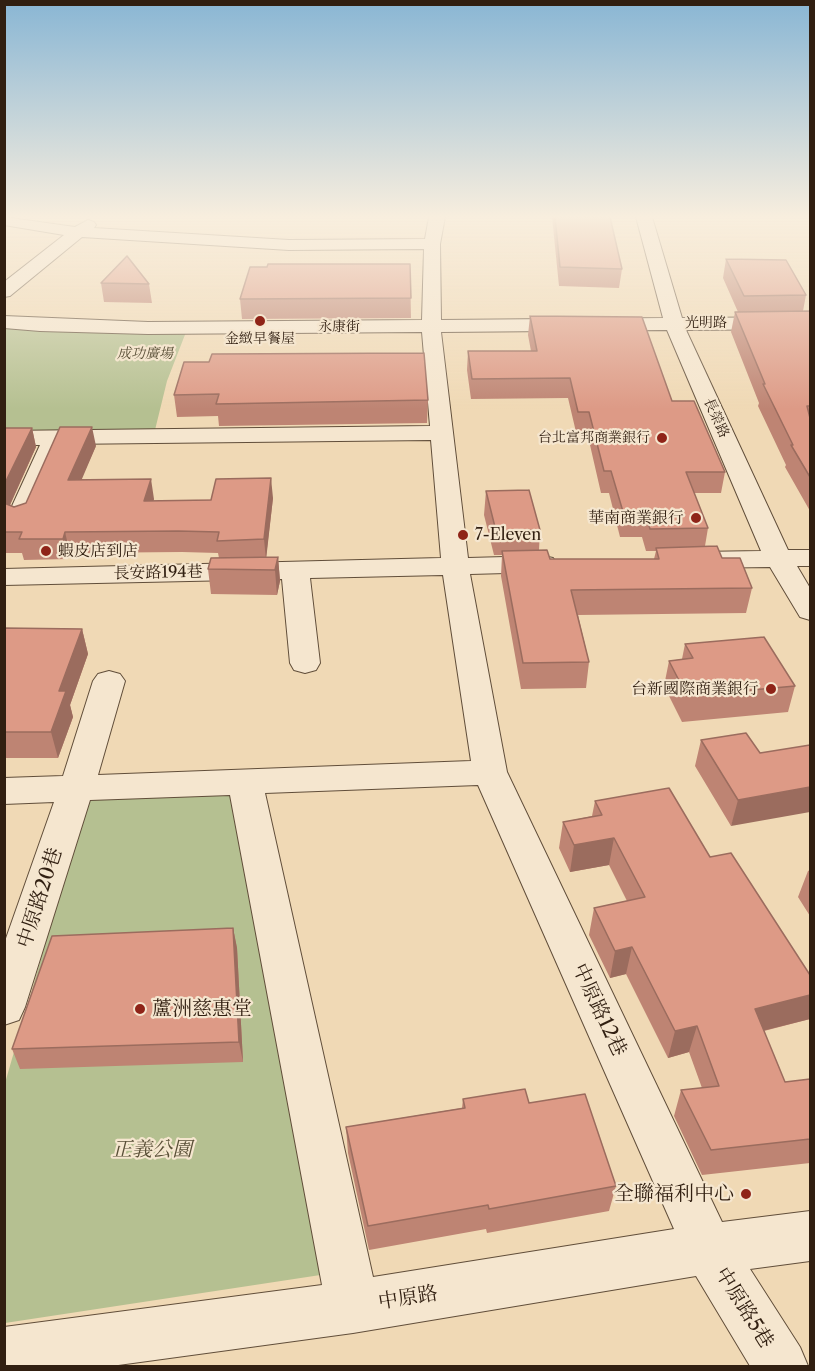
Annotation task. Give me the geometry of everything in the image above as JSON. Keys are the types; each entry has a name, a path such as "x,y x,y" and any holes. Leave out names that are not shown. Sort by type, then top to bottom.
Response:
{"street":[{"path":"4,292 17,281"},
{"name":"中原路12巷","path":"432,281 431,327 455,566 490,772 708,1249"},
{"name":"長榮路","path":"662,281 674,324 778,558 810,611"},
{"name":"永康街","path":"4,322 148,328 674,324"},
{"name":"光明路","path":"674,324 810,323"},
{"path":"4,438 442,434"},
{"path":"20,517 55,437"},
{"path":"671,561 810,558"},
{"name":"長安路194巷","path":"4,577 563,563"},
{"path":"295,570 305,663"},
{"name":"中原路20巷","path":"4,1008 109,681"},
{"path":"4,791 490,772"},
{"path":"245,782 352,1306"},
{"name":"中原路","path":"4,1354 352,1306 708,1249 810,1236"},
{"name":"中原路5巷","path":"708,1249 781,1366"}],"green space":[{"name":"成功廣場","path":"4,321 188,327 167,381 155,430 5,432"},
{"name":"正義公園","path":"235,793 327,1274 5,1323 5,1083 87,800"}],"building":[{"path":"103,281 147,281 149,284 101,283"},
{"path":"246,281 410,281 411,298 240,299"},
{"path":"737,281 798,281 806,295 744,296"},
{"path":"810,311 810,406 807,406 810,418 810,477 791,445 793,445 763,384 765,384 735,312"},
{"path":"530,316 642,317 672,401 694,401 725,472 686,472 708,528 650,529 646,515 624,515 611,471 604,471 589,412 578,412 570,378 472,379 468,351 537,351"},
{"path":"424,353 428,400 216,404 219,394 174,395 184,362 209,362 212,354"},
{"path":"60,427 92,427 68,480 151,479 144,501 211,500 216,479 271,478 264,539 217,541 219,532 178,531 65,532 63,539 19,539 22,532 4,532 4,503 14,507 26,503"},
{"path":"4,428 32,428 4,485"},
{"path":"529,490 540,530 496,531 486,491"},
{"path":"717,546 722,558 740,558 752,588 571,590 589,662 523,663 502,551 547,550 550,559 659,559 656,548"},
{"path":"278,557 275,570 208,569 211,558"},
{"path":"4,628 82,629 59,691 66,691 51,732 4,732"},
{"path":"764,637 795,686 687,696 669,661 693,658 685,644"},
{"path":"746,733 760,753 810,745 810,787 738,800 701,740"},
{"path":"669,788 710,857 731,853 810,975 810,995 755,1009 785,1082 810,1079 810,1139 711,1150 681,1090 719,1086 697,1026 675,1031 632,947 615,951 594,908 645,897 614,838 574,845 563,822 602,815 595,801"},
{"name":"蘆洲慈惠堂","path":"233,928 239,1042 12,1049 52,936"},
{"path":"525,1089 529,1103 585,1094 616,1186 489,1209 488,1205 368,1226 346,1127 465,1108 463,1099"}],"place":[{"name":"金緻早餐屋","path":"260,321"},
{"name":"台北富邦商業銀行","path":"662,438"},
{"name":"華南商業銀行","path":"696,518"},
{"name":"7-Eleven","path":"463,535"},
{"name":"蝦皮店到店","path":"46,551"},
{"name":"台新國際商業銀行","path":"771,689"},
{"name":"蘆洲慈惠堂","path":"140,1009"},
{"name":"全聯福利中心","path":"746,1194"}]}
